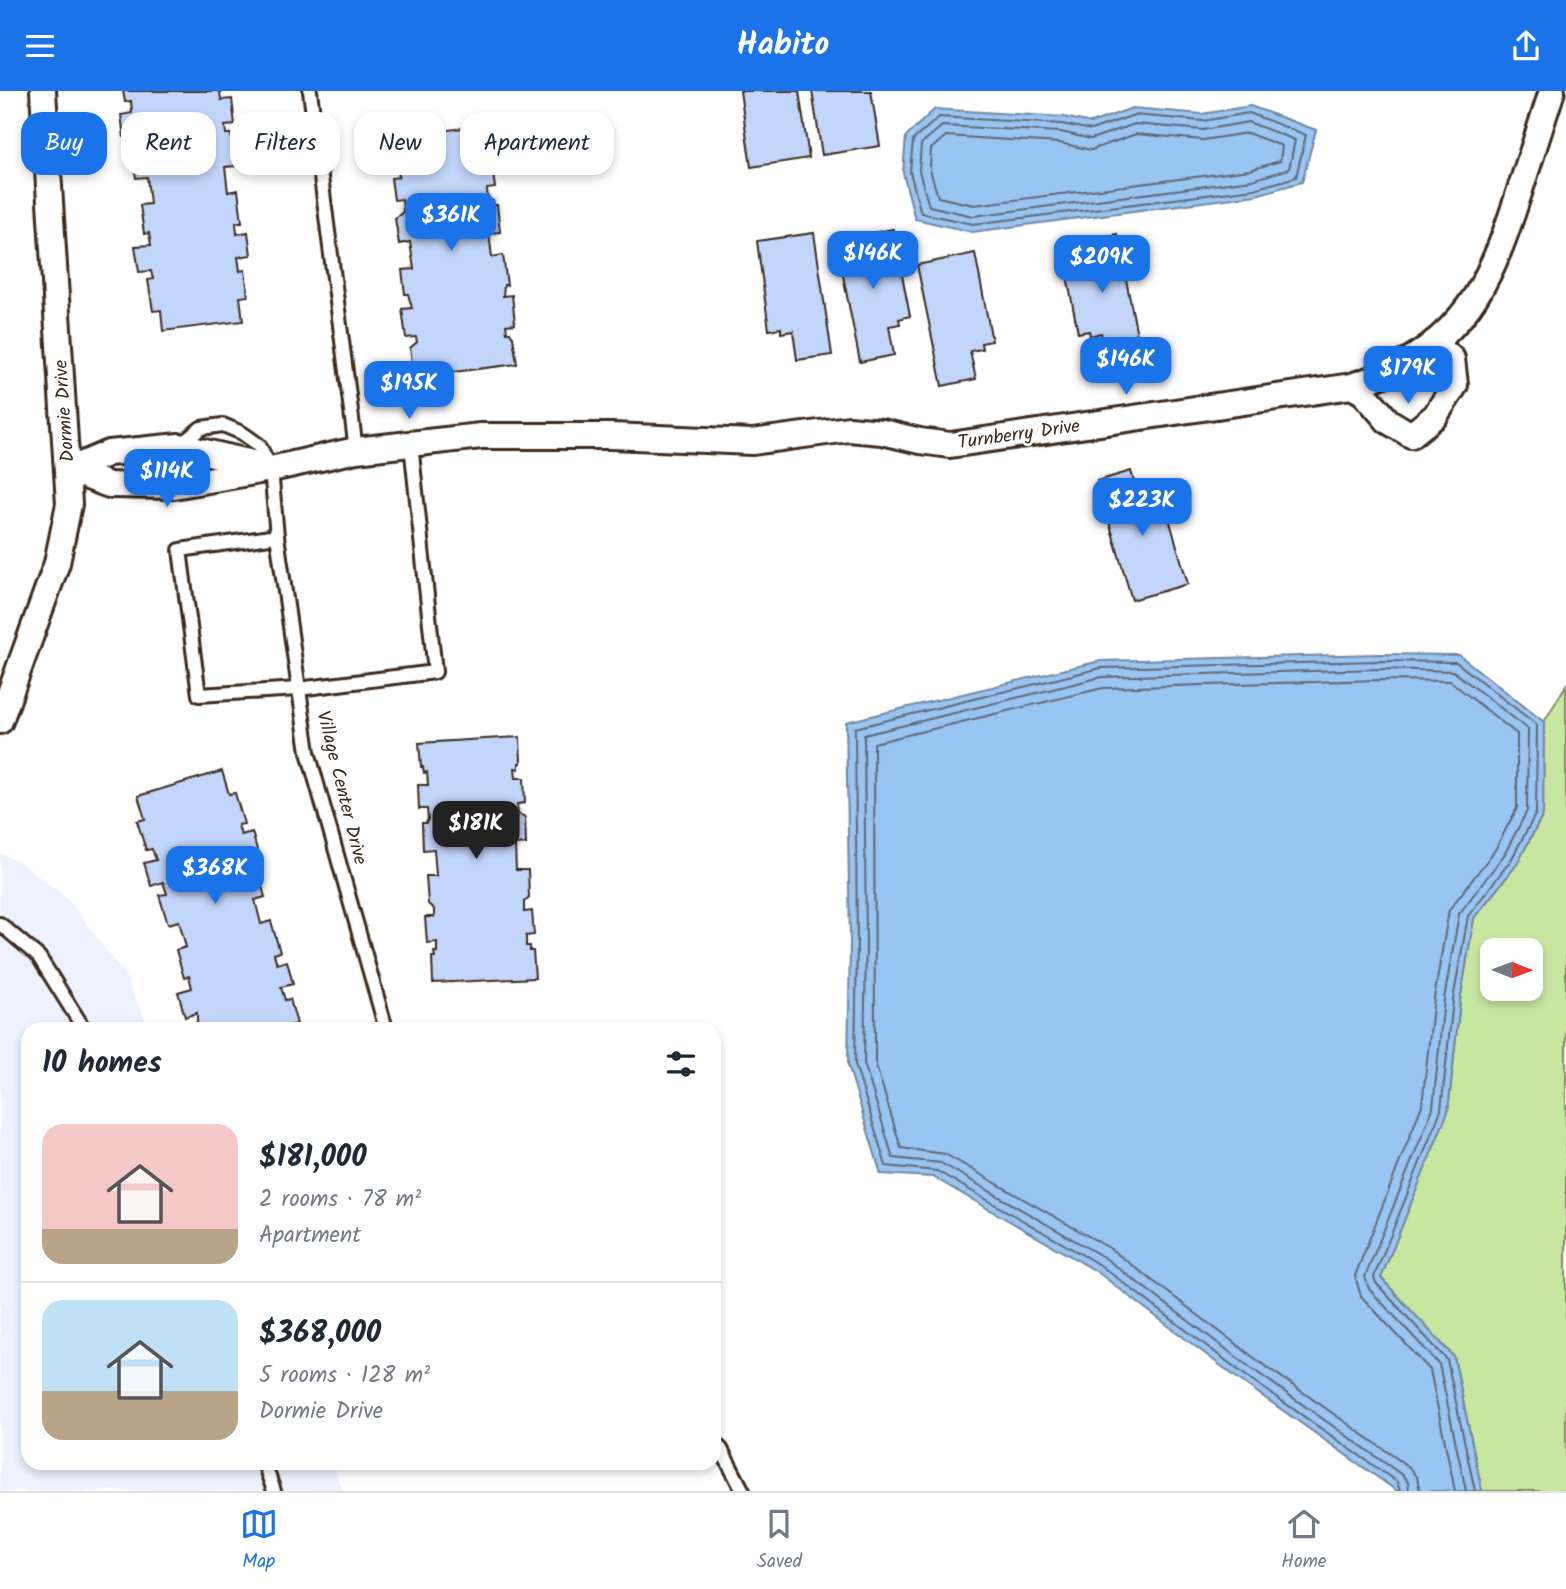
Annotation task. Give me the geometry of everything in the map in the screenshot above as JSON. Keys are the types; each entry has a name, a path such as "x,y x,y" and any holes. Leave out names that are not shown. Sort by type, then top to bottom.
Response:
{"street":[{"name":"Dormie Drive","path":"0,721 57,563 69,504 43,91"},
{"name":"Turnberry Drive","path":"69,471 109,485 173,486 271,469 356,450 481,436 612,436 752,442 849,429 882,432 950,445 1352,386 1392,371 1434,343 1483,287 1498,258 1552,91"},
{"path":"1352,386 1364,393 1388,421 1411,435 1435,416 1455,385 1452,359 1434,343"},
{"name":"Turnberry Drive","path":"69,471 109,453 179,446 200,449 225,458 251,461 271,469"}],"lane":[{"path":"310,91 356,450"},
{"path":"277,536 180,551 199,695 298,689 435,672 411,444"},
{"name":"Village Center Drive","path":"271,469 277,536 308,752 384,1022"},
{"path":"0,924 39,957 80,1022"},
{"path":"721,1448 743,1491"},
{"path":"266,1470 274,1491"}],"shaded area":[{"path":"0,853 21,863 68,899 125,975 146,1022 21,1022 21,1470 335,1470 343,1491 0,1491"}],"green space":[{"path":"1566,685 1566,1491 1482,1491 1454,1357 1381,1278 1448,1111 1460,1001 1474,918 1517,864 1543,815 1544,722"}],"water":[{"path":"1250,106 1316,130 1302,182 1256,195 972,232 915,219 903,173 906,136 935,109 1064,117 1091,123 1132,108 1202,114"},
{"path":"1379,654 1459,655 1544,722 1543,814 1517,864 1474,918 1460,1001 1448,1111 1381,1278 1454,1357 1482,1491 1397,1491 1241,1381 1096,1271 933,1177 881,1174 848,1065 850,943 846,722 1100,661"}],"building":[{"path":"123,91 220,91 221,100 232,99 234,112 230,112 230,126 225,126 226,134 230,134 230,167 225,167 228,192 238,190 242,222 236,222 237,234 248,232 251,255 238,257 240,271 245,270 248,296 240,297 243,321 163,331 161,310 153,311 148,280 153,279 151,271 139,272 135,246 151,245 149,233 144,234 140,205 150,204 147,177 136,178 135,175 216,175 216,112 132,112 131,101 125,102"},
{"path":"740,91 799,91 809,158 751,167"},
{"path":"812,91 871,91 880,146 822,155"},
{"path":"460,128 460,175 493,175 495,188 487,189 488,202 493,201 494,205 497,205 500,232 489,233 492,257 503,255 507,285 504,285 503,296 512,295 515,324 506,325 507,332 513,337 517,364 414,377 410,348 417,342 416,337 406,338 402,309 412,308 408,294 405,294 402,270 414,269 410,242 399,244 395,218 403,212 402,199 394,200 391,178 399,175 446,175 446,130"},
{"path":"893,229 910,316 899,319 900,324 889,326 894,355 860,362 836,240"},
{"path":"814,233 832,355 797,360 793,331 781,333 781,328 769,330 757,241"},
{"path":"1117,234 1141,355 1107,362 1101,333 1090,336 1089,331 1078,333 1061,245"},
{"path":"975,253 992,341 981,343 982,349 970,351 976,379 942,386 917,265"},
{"path":"1131,471 1139,499 1150,496 1152,501 1163,498 1188,584 1132,600 1097,481"},
{"path":"520,737 521,763 519,769 515,768 516,778 524,778 525,803 517,804 518,814 525,817 526,844 515,845 516,870 528,870 529,897 524,902 524,912 532,911 534,935 526,936 526,946 530,946 530,951 533,951 535,978 433,983 432,957 435,957 434,952 437,952 437,942 427,943 425,917 434,917 434,909 428,904 426,876 436,876 434,849 423,850 422,823 426,823 428,819 427,809 419,809 418,785 428,785 427,772 424,773 421,767 419,743"},
{"path":"222,771 229,794 235,793 244,824 238,825 241,835 252,832 259,857 249,859 251,867 256,866 265,897 255,900 261,924 271,921 280,952 274,954 277,964 287,961 293,984 281,987 285,1000 290,999 296,1022 197,1022 197,1013 185,1017 178,992 192,988 189,976 184,978 176,950 186,947 179,921 168,924 159,895 167,894 163,882 151,886 144,863 156,860 152,849 146,850 137,821 145,819 138,796"}]}
